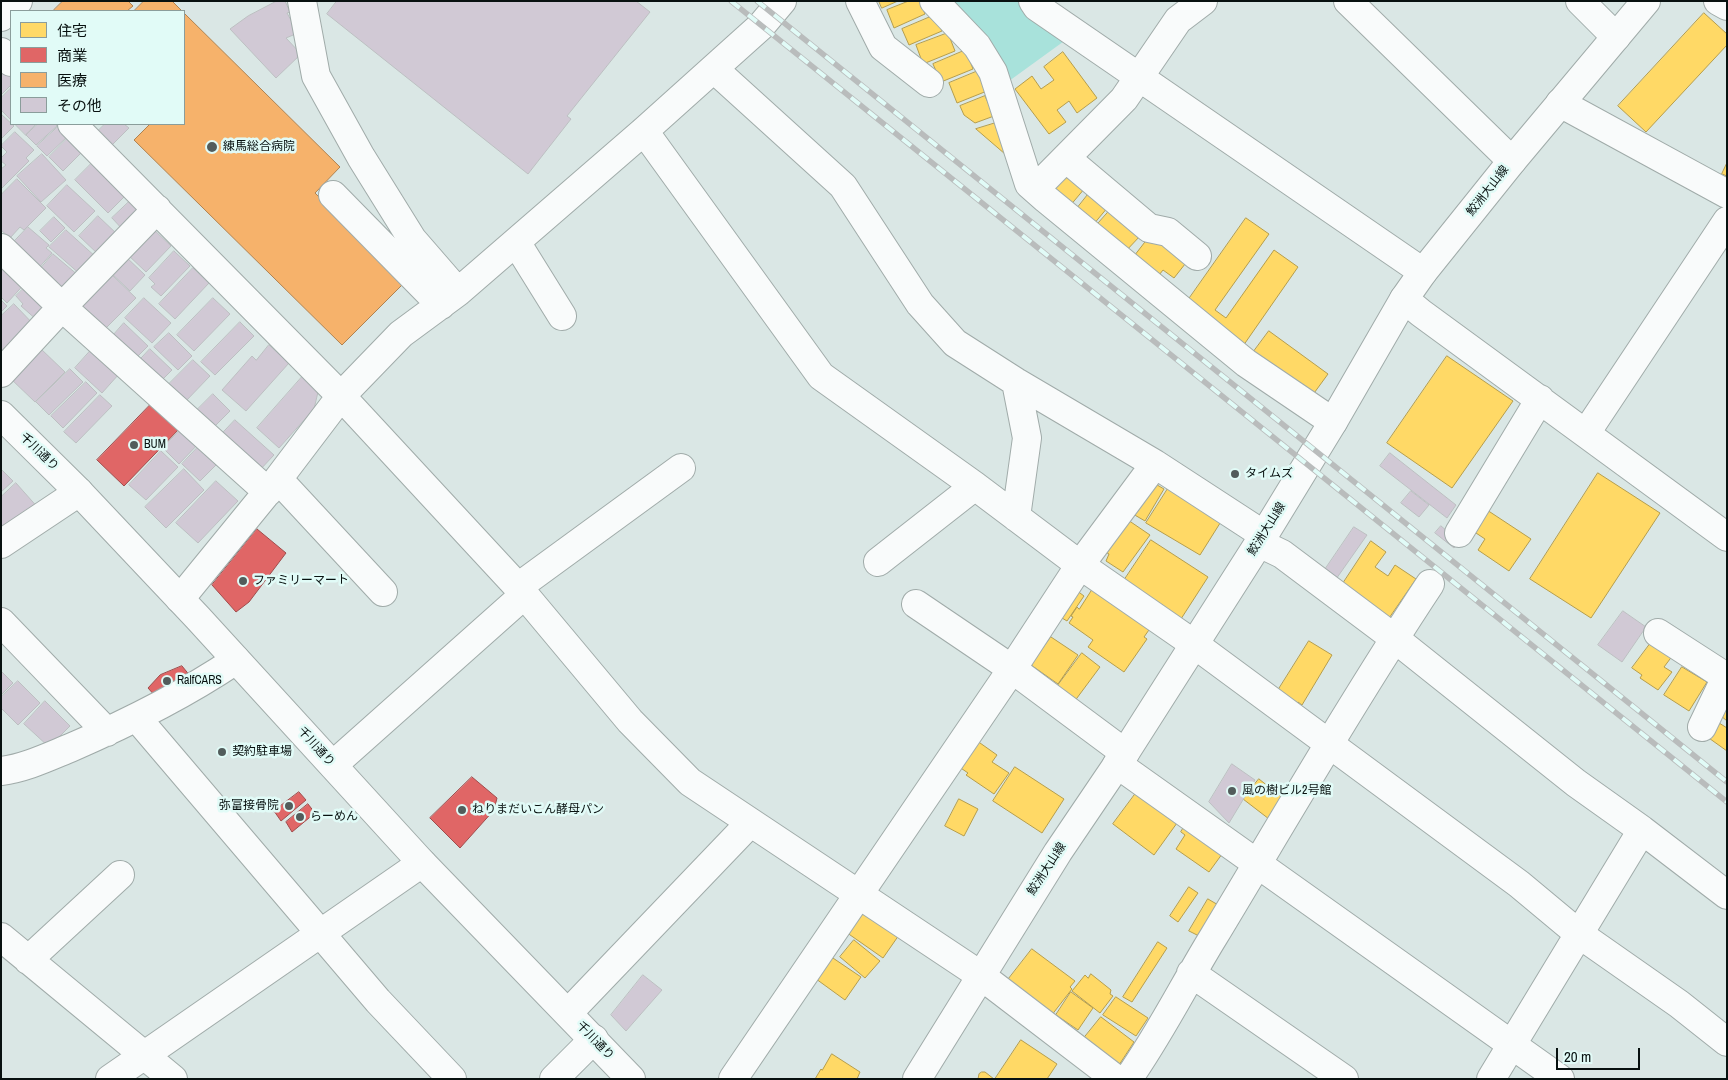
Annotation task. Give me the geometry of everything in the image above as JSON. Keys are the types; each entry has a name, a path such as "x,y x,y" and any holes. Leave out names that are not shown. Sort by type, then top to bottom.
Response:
{"street":[{"path":"1,17 18,1"},
{"path":"302,1 316,76 361,157 449,298"},
{"path":"180,599 273,485 342,396 401,334 449,298 644,131 761,26 782,1"},
{"path":"860,1 883,47 929,83"},
{"path":"934,1 977,46 992,72 1030,184 1246,363 1333,422"},
{"path":"1033,1 1037,7 1138,78 1423,272"},
{"path":"1035,189 1124,99 1178,20 1203,1"},
{"path":"1348,1 1512,161"},
{"path":"1580,1 1616,37"},
{"name":"鮫洲大山線","path":"917,1079 1058,852 1121,758 1261,539 1333,422 1404,298 1512,161 1646,1"},
{"path":"1718,1 1727,6"},
{"path":"1,52 10,61"},
{"path":"714,69 843,186 920,304 955,343 1016,382 1155,464 1282,554 1394,638 1576,783 1642,830 1727,895"},
{"path":"1560,103 1727,194"},
{"path":"73,125 342,396 521,591 630,721 690,782 980,975 1116,1079"},
{"path":"644,131 821,376 976,486 1080,566 1194,644 1519,884 1579,934 1679,1004 1727,1042"},
{"path":"1066,159 1149,228 1168,232 1197,256"},
{"path":"333,195 449,298"},
{"path":"1,373 62,307 157,210"},
{"path":"1586,433 1727,221"},
{"path":"516,242 562,316"},
{"path":"1,248 62,307 273,485 384,592"},
{"path":"1404,298 1421,313 1727,537"},
{"path":"1016,382 1027,438 1016,517"},
{"path":"1459,533 1540,399"},
{"name":"千川通り","path":"1,415 80,492 422,862 631,1079"},
{"path":"733,1079 860,894 1080,566 1155,464"},
{"path":"332,765 521,591 681,468"},
{"path":"878,562 976,486"},
{"path":"1,544 80,492"},
{"path":"1128,1079 1394,638 1430,584"},
{"path":"916,604 1012,669 1121,758 1258,862 1560,1079"},
{"path":"1,622 107,732"},
{"path":"1658,633 1726,676 1702,727"},
{"path":"1,771 40,761 137,718 205,681 236,660"},
{"path":"137,718 378,1001 452,1079"},
{"path":"568,1013 750,823"},
{"path":"1491,1079 1642,830"},
{"path":"110,1079 422,862"},
{"path":"120,875 11,949 173,1079"},
{"path":"1191,973 1344,1079"},
{"path":"554,1079 594,1039"}],"shaded area":[{"path":"934,1 1018,1 1025,12 1067,39 998,89"}],"building: 住宅":[{"path":"879,1 898,1 882,8"},
{"path":"909,1 920,1 925,14 894,28 887,10"},
{"path":"1704,13 1727,34 1727,45 1646,132 1618,106"},
{"path":"935,15 942,31 909,45 902,29"},
{"path":"948,33 955,51 923,64 916,45"},
{"path":"966,50 973,69 941,82 933,64"},
{"path":"1063,52 1097,98 1077,113 1069,101 1057,110 1066,122 1049,134 1015,89 1032,76 1041,89 1054,80 1044,67"},
{"path":"978,71 987,91 957,103 949,83"},
{"path":"985,96 994,116 975,123 964,115 960,106"},
{"path":"999,122 1005,154 976,129"},
{"path":"1727,163 1727,176 1722,174"},
{"path":"1063,170 1085,188 1069,207 1047,189"},
{"path":"1090,192 1108,207 1093,225 1075,211"},
{"path":"1111,209 1141,235 1124,253 1095,227"},
{"path":"1246,218 1269,234 1215,310 1226,318 1274,250 1298,267 1243,346 1184,306"},
{"path":"1159,236 1189,259 1174,278 1163,270 1156,279 1131,260 1148,238"},
{"path":"1269,331 1328,374 1309,400 1249,358"},
{"path":"1447,356 1513,401 1452,488 1387,443"},
{"path":"1598,473 1660,513 1591,618 1530,579"},
{"path":"1152,482 1164,489 1145,521 1133,514"},
{"path":"1169,487 1222,520 1200,555 1146,523"},
{"path":"1487,510 1531,539 1509,571 1478,550 1485,539 1473,531"},
{"path":"1125,518 1150,535 1123,572 1106,561 1109,554 1102,550"},
{"path":"1151,540 1208,577 1179,622 1121,585"},
{"path":"1371,541 1386,552 1375,567 1388,576 1395,565 1416,579 1387,621 1340,588"},
{"path":"1094,587 1151,627 1144,637 1147,639 1124,672 1088,647 1093,640 1069,623 1077,607 1079,609"},
{"path":"1076,590 1084,596 1067,621 1062,618"},
{"path":"1051,637 1078,655 1058,684 1031,665"},
{"path":"1653,640 1673,655 1664,667 1672,672 1658,690 1640,678 1642,675 1632,668"},
{"path":"1309,641 1332,655 1302,705 1298,702 1296,706 1277,692"},
{"path":"1082,653 1100,667 1074,702 1056,688"},
{"path":"1682,667 1707,682 1689,711 1664,695"},
{"path":"1727,706 1727,721 1720,715"},
{"path":"1716,721 1727,728 1727,751 1706,736"},
{"path":"973,738 997,755 992,762 1009,773 994,794 966,775 968,773 955,764"},
{"path":"1015,767 1064,799 1042,833 993,801"},
{"path":"1259,779 1284,799 1269,819 1243,799"},
{"path":"1136,793 1177,823 1154,855 1113,824"},
{"path":"959,799 978,809 964,836 945,826"},
{"path":"1184,827 1225,850 1209,872 1176,849 1185,835 1181,832"},
{"path":"1189,887 1198,893 1178,922 1170,916"},
{"path":"1208,899 1220,906 1201,937 1189,931"},
{"path":"859,907 899,935 883,958 843,930"},
{"path":"854,940 880,961 865,978 840,957"},
{"path":"1158,942 1167,948 1132,1002 1123,997"},
{"path":"1032,949 1075,981 1070,987 1072,989 1051,1016 1007,981"},
{"path":"827,954 861,977 845,1000 812,976"},
{"path":"1091,974 1111,990 1110,994 1113,996 1100,1013 1072,991 1085,975 1088,978"},
{"path":"1071,992 1093,1008 1078,1030 1056,1015"},
{"path":"1116,997 1148,1018 1136,1036 1103,1015"},
{"path":"1101,1017 1134,1042 1119,1065 1084,1038"},
{"path":"1021,1040 1057,1064 1047,1079 995,1079"},
{"path":"832,1054 860,1072 857,1079 815,1079"},
{"path":"985,1072 994,1079 978,1079 979,1074"}],"building: 商業":[{"path":"154,401 181,427 124,486 97,460"},
{"path":"257,529 286,553 249,602 236,612 212,585"},
{"path":"182,666 191,677 156,697 148,688 160,675"},
{"path":"472,777 497,798 494,810 460,848 430,818"},
{"path":"299,792 306,800 281,821 274,811"},
{"path":"308,804 315,813 292,832 286,822"}],"building: 医療":[{"path":"63,1 128,1 133,6 128,10 54,10"},
{"path":"144,1 172,1 181,10 135,10"},
{"path":"185,14 340,167 315,193 405,282 342,345 134,140 149,125 185,125"}],"building: その他":[{"path":"277,1 285,1 290,12 287,13 298,33 286,38 301,54 276,78 230,29 248,16"},
{"path":"337,1 636,1 650,12 567,116 571,119 528,174 327,14"},
{"path":"1,67 10,76 10,86 1,95"},
{"path":"10,89 10,119 1,110 1,98"},
{"path":"1,114 10,122 10,125 14,126 1,139"},
{"path":"16,125 35,125 26,135"},
{"path":"37,125 57,126 36,145 26,135"},
{"path":"104,125 125,125 129,128 109,148 95,134"},
{"path":"59,126 68,136 47,156 37,146"},
{"path":"15,132 34,150 26,158 29,161 1,189 1,169 6,165 1,161 1,158 7,152 1,146"},
{"path":"68,138 82,152 63,171 49,157"},
{"path":"42,154 66,180 41,202 17,176"},
{"path":"92,163 126,195 108,213 75,180"},
{"path":"17,179 46,208 24,230 20,227 10,238 1,230 1,195"},
{"path":"67,185 95,211 74,232 47,206"},
{"path":"131,200 140,208 124,231 112,218"},
{"path":"98,216 118,235 99,255 79,236"},
{"path":"54,217 65,228 51,242 40,231"},
{"path":"28,227 49,245 46,248 52,253 37,270 10,246"},
{"path":"152,228 171,246 146,272 127,254"},
{"path":"66,230 97,258 81,275 49,247"},
{"path":"174,251 190,266 161,296 151,287 155,284 149,278"},
{"path":"1,253 29,279 7,303 1,297"},
{"path":"53,254 79,276 63,295 37,273"},
{"path":"124,255 145,275 130,291 109,271"},
{"path":"193,268 209,283 175,319 159,304"},
{"path":"110,273 136,298 102,332 77,307"},
{"path":"27,285 49,310 38,321 21,306 23,304 16,296"},
{"path":"144,298 171,323 152,343 125,318"},
{"path":"213,298 230,314 194,351 177,335"},
{"path":"1,300 7,306 1,312"},
{"path":"14,304 38,329 1,364 1,316"},
{"path":"240,322 254,336 215,375 201,362"},
{"path":"124,323 148,346 134,360 111,338"},
{"path":"169,333 192,356 178,370 154,347"},
{"path":"269,345 289,363 246,411 222,390 252,356 256,360"},
{"path":"40,348 65,372 35,402 10,378"},
{"path":"92,349 119,374 102,393 75,368"},
{"path":"150,349 172,370 161,381 136,364"},
{"path":"193,360 210,376 184,403 167,386"},
{"path":"70,369 83,382 49,415 36,402"},
{"path":"302,377 318,392 314,409 279,448 257,428"},
{"path":"86,382 97,393 63,428 51,416"},
{"path":"213,394 230,411 208,433 191,416"},
{"path":"100,395 112,406 76,443 64,432"},
{"path":"235,420 274,455 258,472 219,437"},
{"path":"185,425 201,441 179,464 163,448"},
{"path":"200,445 218,463 200,481 182,464"},
{"path":"161,451 178,467 146,500 129,485"},
{"path":"1390,453 1456,505 1447,518 1380,466"},
{"path":"1,469 13,481 1,492"},
{"path":"184,469 204,490 166,528 145,507"},
{"path":"216,481 238,501 198,543 176,523"},
{"path":"16,483 40,510 1,529 1,497"},
{"path":"1411,491 1429,505 1419,517 1401,503"},
{"path":"1441,526 1459,541 1454,548 1435,533"},
{"path":"1354,527 1367,535 1334,582 1322,574"},
{"path":"1623,611 1646,627 1622,662 1598,645"},
{"path":"1,671 13,683 1,695"},
{"path":"18,681 40,703 18,725 1,708 1,697"},
{"path":"45,701 70,726 49,747 24,724"},
{"name":"風の樹ビル2号館","path":"1232,764 1255,780 1229,823 1209,802"},
{"path":"643,975 662,990 626,1031 611,1015"}],"railway":[{"path":"731,1 1727,802"},
{"path":"757,1 1727,782"}],"place":[{"name":"練馬総合病院","path":"212,147"},
{"name":"BUM","path":"134,445"},
{"name":"タイムズ","path":"1235,474"},
{"name":"ファミリーマート","path":"243,581"},
{"name":"RalfCARS","path":"167,681"},
{"name":"契約駐車場","path":"222,752"},
{"name":"風の樹ビル2号館","path":"1232,791"},
{"name":"弥富接骨院","path":"289,806"},
{"name":"ねりまだいこん酵母パン","path":"462,810"},
{"name":"らーめん","path":"300,817"}]}
